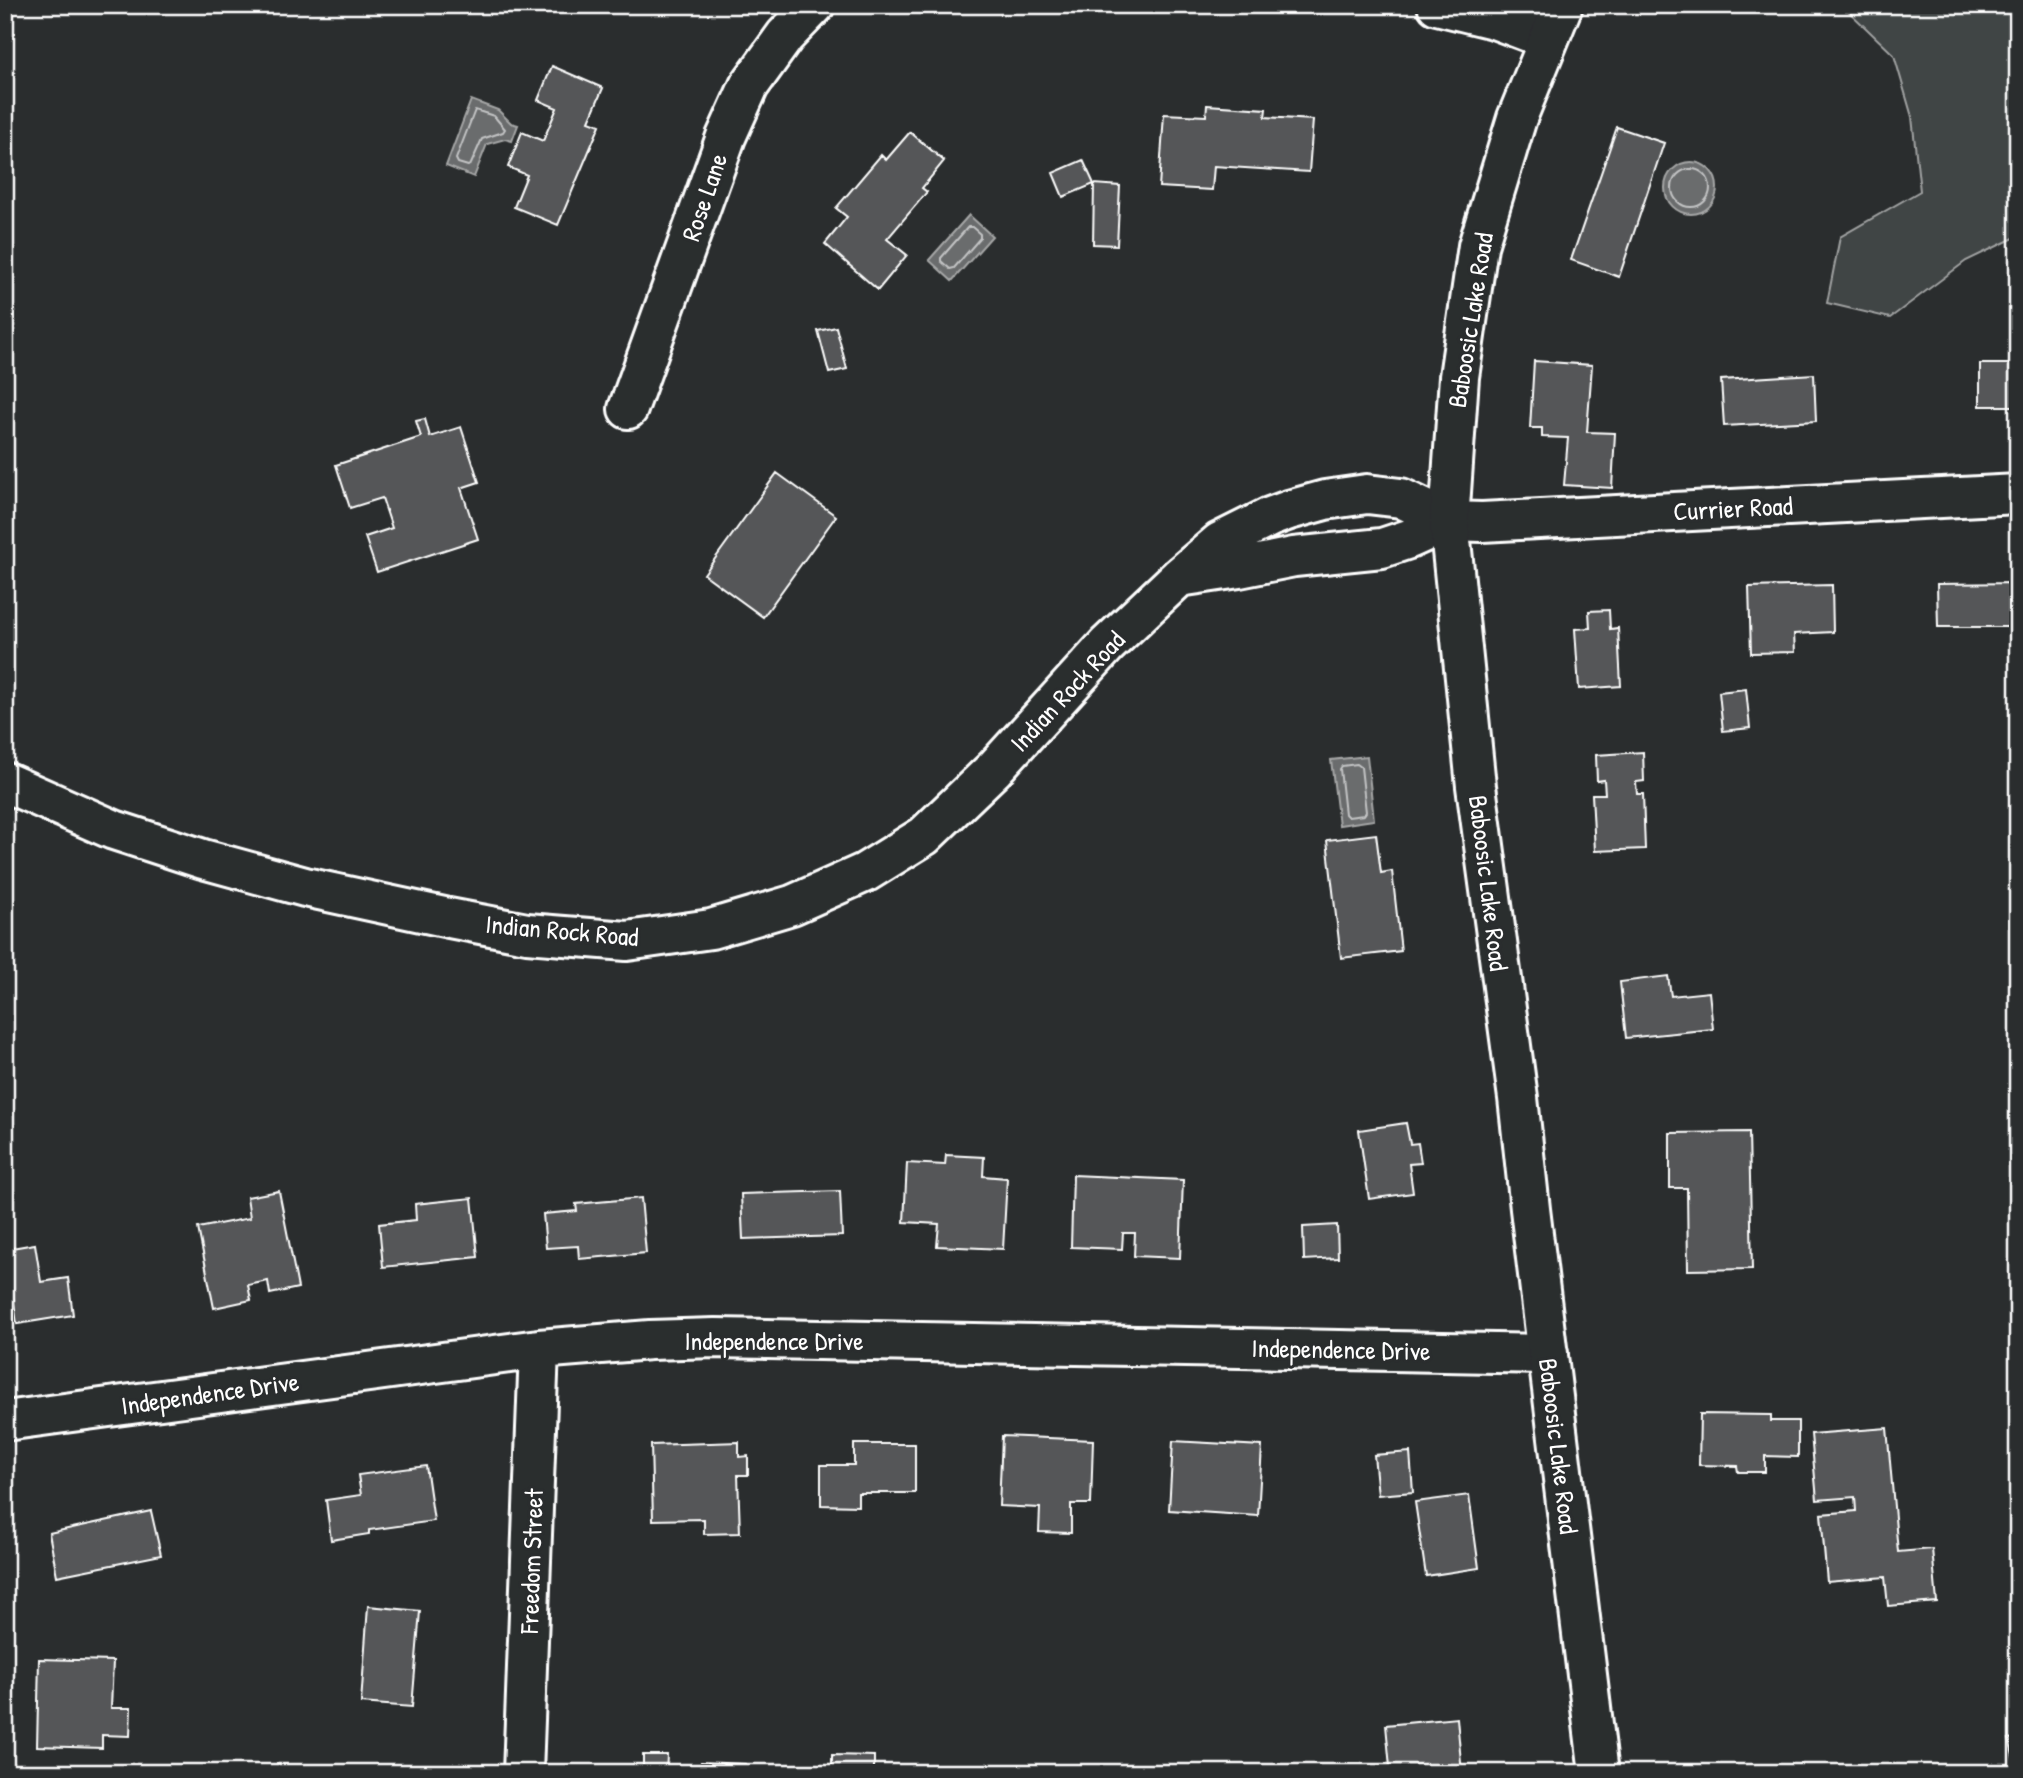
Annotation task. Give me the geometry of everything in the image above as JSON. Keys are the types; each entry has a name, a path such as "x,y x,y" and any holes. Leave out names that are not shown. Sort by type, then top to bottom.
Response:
{"street":[{"name":"Rose Lane","path":"628,409 726,137 749,86 785,36 815,5"},
{"path":"1437,5 1494,19 1547,39"},
{"name":"Baboosic Lake Road","path":"1563,5 1517,118 1478,246 1459,377 1449,520 1475,775 1518,1098 1600,1773"},
{"name":"Indian Rock Road","path":"5,782 114,830 203,859 306,887 449,918 527,933 627,941 711,929 805,900 866,872 924,836 994,769 1107,645 1178,576 1220,541 1270,517 1325,499 1367,494 1401,498 1449,520"},
{"name":"Currier Road","path":"1449,520 1482,522 2018,494"},
{"path":"1178,576 1294,557 1382,548 1409,539 1449,520"},
{"name":"Independence Drive","path":"5,1421 539,1349 638,1341 715,1338 1548,1354"},
{"name":"Freedom Street","path":"523,1773 539,1349"}],"shaded area":[{"path":"1842,5 2018,5 2018,236 1966,261 1890,318 1827,303 1840,237 1920,191 1912,117 1894,55"}],"water":[{"path":"471,100 498,110 511,123 518,125 512,141 505,139 487,144 474,177 446,166"},
{"path":"1691,162 1701,164 1709,170 1715,178 1715,198 1709,206 1701,212 1691,214 1681,212 1673,206 1667,198 1665,188 1667,178 1673,170 1681,164"},
{"path":"969,215 992,236 952,281 929,260"},
{"path":"1367,756 1374,820 1339,825 1331,760"}],"building":[{"path":"552,66 603,88 589,121 600,125 558,225 514,207 527,175 508,167 522,132 543,141 557,108 538,100"},
{"path":"1207,105 1266,109 1265,117 1313,120 1309,172 1214,166 1212,190 1159,187 1164,114 1206,116"},
{"path":"1617,127 1664,143 1619,277 1571,260"},
{"path":"910,132 944,161 922,188 927,192 887,239 907,255 878,290 825,244 847,217 836,208 881,155 886,160"},
{"path":"1083,160 1094,184 1063,197 1053,173"},
{"path":"1094,184 1120,186 1117,245 1093,244"},
{"path":"836,327 847,369 829,373 818,331"},
{"path":"1534,361 1592,365 1587,432 1615,433 1612,488 1564,485 1568,438 1542,437 1542,428 1530,428"},
{"path":"1980,364 2018,364 2018,406 1980,406"},
{"path":"1814,374 1816,421 1724,426 1721,380"},
{"path":"425,419 430,437 461,427 479,482 461,488 478,539 377,572 365,537 392,528 382,498 350,508 336,465 421,437 416,421"},
{"path":"777,473 836,516 763,617 704,574"},
{"path":"2018,583 2018,627 1938,627 1937,584"},
{"path":"1832,585 1833,632 1794,634 1795,652 1751,653 1749,587"},
{"path":"1609,610 1610,629 1618,628 1621,686 1579,689 1575,629 1590,628 1589,611"},
{"path":"1746,689 1750,728 1723,731 1719,692"},
{"path":"1643,752 1644,781 1636,782 1637,794 1643,794 1645,849 1595,851 1592,794 1605,794 1604,780 1597,781 1596,755"},
{"path":"1376,834 1381,873 1392,871 1401,951 1341,958 1327,840"},
{"path":"1668,976 1671,996 1709,992 1713,1029 1626,1038 1620,982"},
{"path":"1406,1123 1410,1144 1418,1143 1421,1163 1409,1164 1413,1193 1369,1199 1359,1130"},
{"path":"1749,1132 1752,1269 1688,1270 1687,1188 1670,1188 1670,1133"},
{"path":"946,1155 984,1157 983,1176 1007,1178 1003,1249 937,1246 939,1224 904,1222 907,1163 945,1165"},
{"path":"1073,1175 1183,1180 1180,1258 1134,1256 1135,1233 1123,1233 1122,1249 1071,1247"},
{"path":"279,1191 298,1288 270,1294 268,1281 248,1285 251,1300 214,1308 198,1228 250,1218 247,1197"},
{"path":"840,1191 842,1236 743,1239 741,1194"},
{"path":"472,1198 478,1257 383,1267 379,1224 416,1220 415,1204"},
{"path":"641,1198 646,1253 579,1259 578,1246 546,1248 543,1214 577,1211 576,1204"},
{"path":"1337,1225 1338,1258 1304,1260 1303,1227"},
{"path":"35,1244 41,1282 68,1278 73,1315 17,1324 6,1249"},
{"path":"1700,1414 1771,1415 1771,1421 1798,1421 1798,1457 1765,1456 1765,1472 1738,1472 1737,1466 1699,1465"},
{"path":"1887,1428 1898,1552 1932,1549 1937,1602 1888,1606 1885,1577 1827,1582 1821,1514 1856,1511 1855,1497 1817,1500 1811,1434"},
{"path":"1002,1436 1093,1440 1091,1504 1071,1504 1071,1533 1039,1532 1040,1508 999,1506"},
{"path":"1173,1441 1262,1446 1258,1516 1169,1510"},
{"path":"739,1442 739,1457 748,1456 748,1475 738,1475 740,1533 704,1534 704,1519 653,1520 651,1445"},
{"path":"854,1444 915,1444 915,1493 858,1493 858,1506 821,1505 821,1465 854,1465"},
{"path":"1410,1452 1413,1492 1378,1495 1374,1455"},
{"path":"426,1466 434,1521 369,1530 369,1534 331,1540 326,1500 361,1495 358,1475"},
{"path":"1469,1495 1479,1568 1426,1576 1415,1502"},
{"path":"151,1511 161,1555 57,1576 49,1533"},
{"path":"368,1606 420,1611 412,1707 361,1703"},
{"path":"39,1659 113,1661 111,1708 131,1708 130,1736 102,1735 102,1748 37,1746"},
{"path":"1457,1718 1462,1773 1370,1773 1370,1769 1390,1767 1386,1725"},
{"path":"2018,1737 2018,1773 2017,1773 2009,1739"},
{"path":"643,1755 667,1755 666,1773 643,1773"},
{"path":"832,1755 874,1756 874,1773 832,1773"},
{"path":"701,1762 745,1764 745,1773 700,1773"}]}
